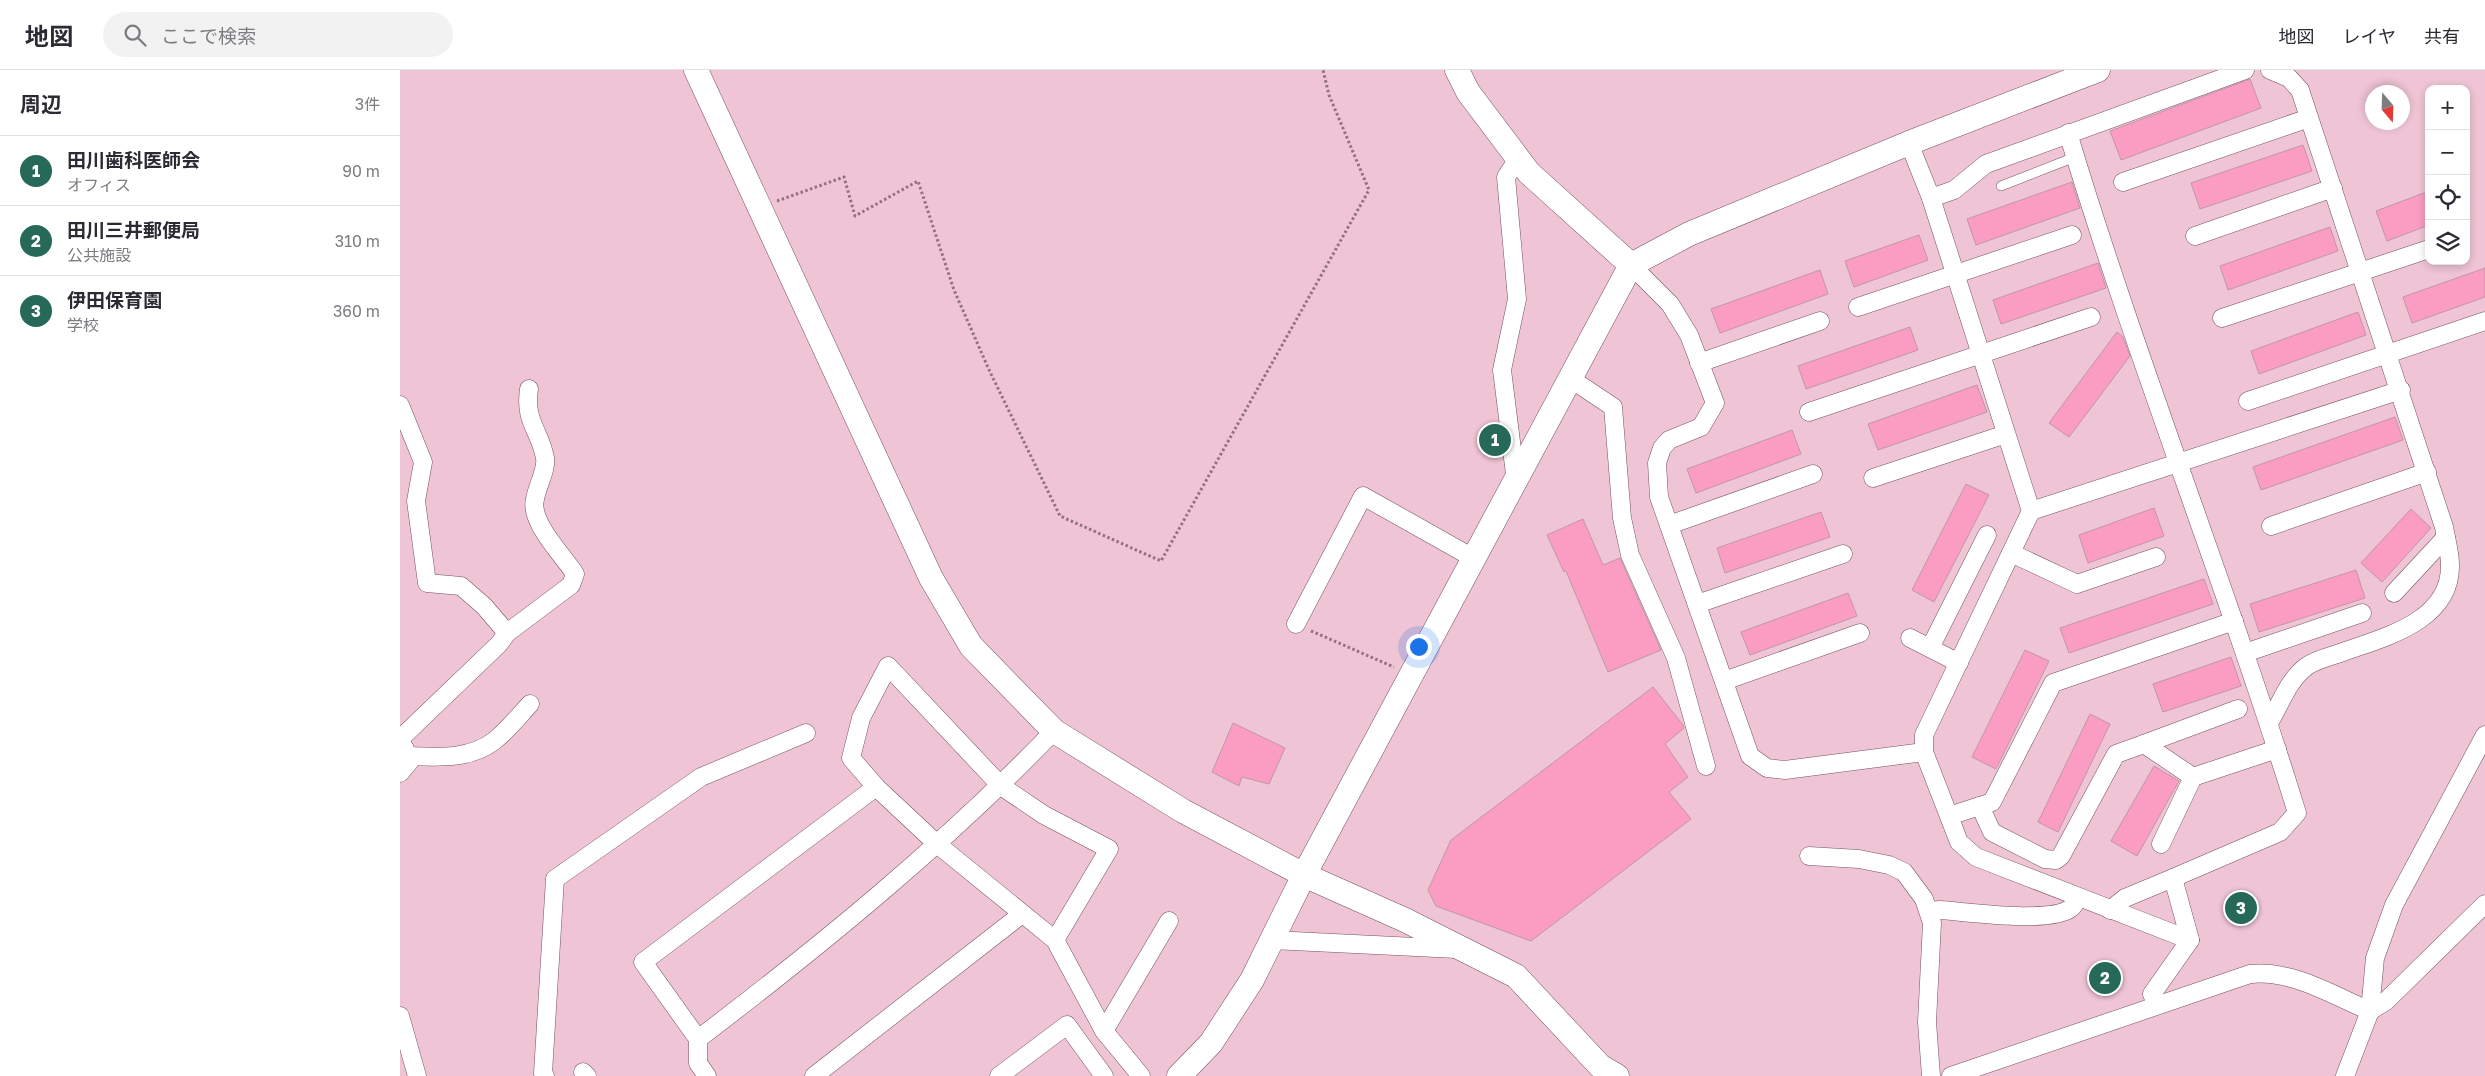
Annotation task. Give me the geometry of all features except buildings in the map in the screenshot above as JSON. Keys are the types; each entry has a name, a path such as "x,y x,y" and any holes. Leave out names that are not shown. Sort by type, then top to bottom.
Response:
{"street":[{"path":"696,70 930,578 971,646 1054,731 1178,809 1304,875 1463,949 1516,976 1600,1066 1617,1076"},
{"path":"1457,70 1468,92 1529,173 1631,265 1670,304 1689,335 1715,403 1701,427 1669,440 1662,448 1657,462 1659,497 1750,756 1767,768 1785,770 1924,752"},
{"path":"1179,1076 1211,1043 1252,980 1304,875 1631,265 1690,234 1909,143 2098,70"},
{"path":"1931,198 1954,190 1986,164 2245,70"},
{"path":"2270,70 2289,78 2300,90 2427,472 2446,537 2450,565 2447,584 2432,611 2402,630 2308,665 2294,679 2282,696 2270,723"},
{"path":"2123,182 2310,118"},
{"path":"2068,133 2178,462 2270,723 2297,813 2280,832 2125,898 2110,910"},
{"path":"1909,143 1931,198 2031,511 1924,735 1924,752 1959,842 1976,857 2190,940"},
{"path":"1516,482 1502,370 1517,299 1506,177 1518,158"},
{"path":"2195,236 2333,188"},
{"path":"1858,307 2072,236"},
{"path":"2222,318 2425,250"},
{"path":"1809,412 2091,317"},
{"path":"1700,363 1820,321"},
{"path":"2248,402 2485,321"},
{"path":"1571,379 1612,407 1622,518 1630,555 1676,658 1706,766"},
{"path":"400,773 410,760 400,739 499,644 506,633 571,585 574,574 554,547 534,514 534,502 546,460 528,415 529,389"},
{"path":"2031,511 2400,390"},
{"path":"400,405 423,462 416,501 427,583 461,586 484,606 506,633"},
{"path":"1873,478 2006,434"},
{"path":"2271,526 2427,472"},
{"path":"1669,525 1813,474"},
{"path":"1296,624 1363,496 1475,559"},
{"path":"1930,648 1987,535"},
{"path":"2394,593 2446,537"},
{"path":"2011,553 2077,584 2156,558"},
{"path":"1697,604 1843,554"},
{"path":"2245,653 2362,613"},
{"path":"1949,816 1992,802 2053,683 2234,621"},
{"path":"1724,681 1860,634"},
{"path":"1910,638 1958,663"},
{"path":"1056,940 1109,849 1044,815 1000,786 888,666 861,718 851,758 876,787 938,844 1056,940 1104,1031 1142,1076"},
{"path":"408,756 452,757 472,752 494,741 530,704"},
{"path":"1980,806 1992,832 2045,859 2056,860 2061,856 2116,754 2238,710"},
{"path":"698,1039 788,970 938,844 1000,786 1054,731"},
{"path":"545,1076 543,1073 555,879 701,778 806,733"},
{"path":"2345,1076 2370,1011 2375,958 2394,905 2485,735"},
{"path":"2144,744 2193,777"},
{"path":"2161,844 2193,777 2277,748"},
{"path":"708,1076 698,1063 698,1039 643,962 876,787"},
{"path":"1809,856 1867,860 1889,865 1904,872 1915,884 1930,911 1932,924 1927,1022 1930,1076"},
{"path":"2173,878 2190,940"},
{"path":"1930,911 1940,910 2040,917 2071,908 2078,898"},
{"path":"2370,1011 2386,1001 2478,920 2485,904"},
{"path":"814,1076 1022,914"},
{"path":"1104,1031 1168,921"},
{"path":"1272,940 1463,949"},
{"path":"2157,1005 2152,994 2190,940"},
{"path":"1951,1076 2250,974 2265,972 2294,979 2370,1011"},
{"path":"400,1016 417,1076"},
{"path":"999,1076 1067,1025 1104,1076"}],"lane":[{"path":"2001,186 2075,156"}],"path":[{"path":"770,203 844,177 855,216 918,181 954,290 990,372 1060,516 1161,562 1369,190 1329,95 1322,70"},
{"path":"1296,624 1412,675"}],"place":[{"name":"田川歯科医師会","path":"1495,440"},
{"name":"伊田保育園","path":"2241,908"},
{"name":"田川三井郵便局","path":"2105,978"}]}
